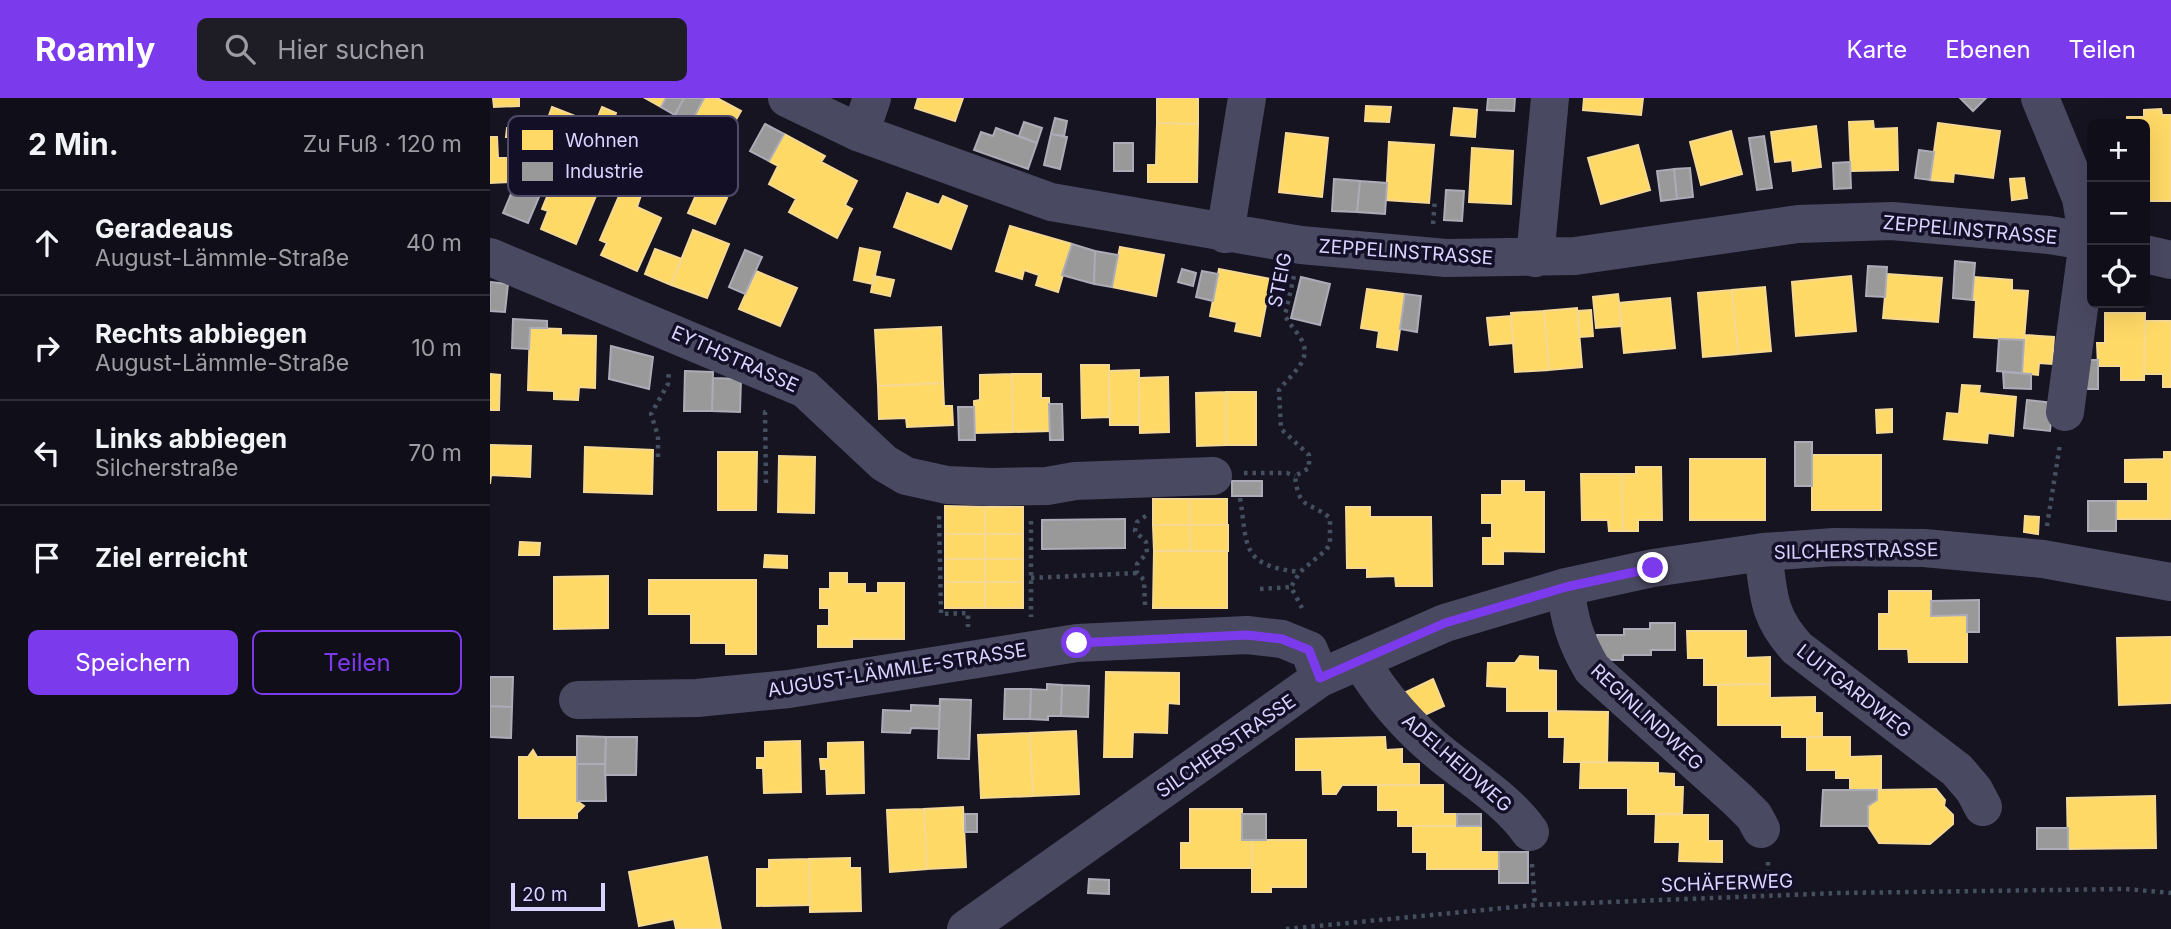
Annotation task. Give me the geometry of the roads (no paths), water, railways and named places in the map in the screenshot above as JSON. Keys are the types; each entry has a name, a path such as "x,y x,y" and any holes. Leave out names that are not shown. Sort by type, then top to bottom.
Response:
{"street":[{"name":"ZEPPELINSTRASSE","path":"787,98 866,116 1051,202 1301,245 1446,258 1575,257 1798,224 1879,221 2049,235 2087,241"},
{"path":"1225,234 1247,98"},
{"path":"1535,258 1550,98"},
{"path":"2040,98 2081,198 2087,227"},
{"path":"2065,412 2090,245"},
{"path":"2150,255 2171,260"},
{"name":"EYTHSTRASSE","path":"490,257 805,389 884,463 906,476 963,486 1039,486 1123,479 1227,487"},
{"name":"SILCHERSTRASSE","path":"966,929 1314,664 1360,660 1445,623 1566,587 1653,568 1763,552 1834,547 1924,548 2043,559 2171,582"},
{"name":"LUITGARDWEG","path":"1763,552 1771,608 1780,629 1797,649 1956,770 1974,790 1983,807"},
{"name":"REGINLINDWEG","path":"1566,587 1567,609 1577,644 1592,670 1738,800 1754,816 1761,829"},
{"name":"AUGUST-LÄMMLE-STRASSE","path":"578,700 697,698 789,690 1077,643 1247,635 1282,639 1314,664"},
{"name":"ADELHEIDWEG","path":"1360,660 1374,683 1408,723 1511,810 1530,832"}]}
